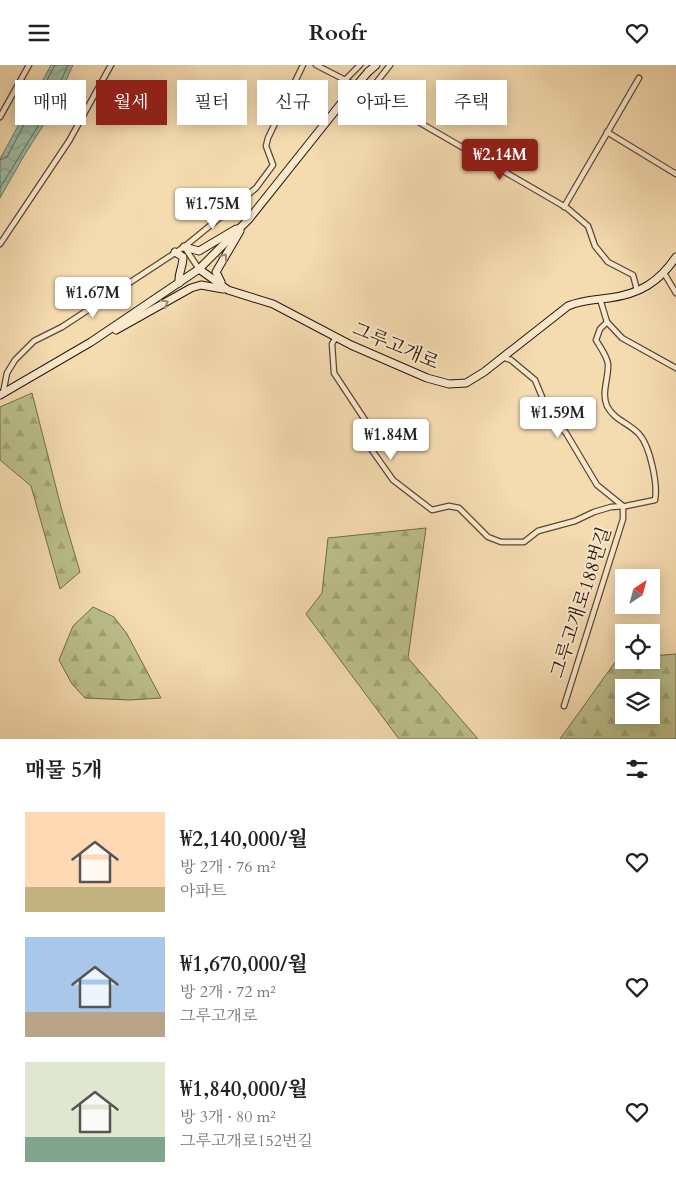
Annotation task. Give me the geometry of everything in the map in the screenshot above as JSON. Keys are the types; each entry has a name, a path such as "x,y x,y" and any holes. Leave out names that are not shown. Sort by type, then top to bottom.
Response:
{"main road":[{"path":"2,394 91,342 199,269 244,224 343,101 376,65"},
{"path":"184,247 199,251 244,224"},
{"path":"228,290 217,277 216,272 244,224"},
{"path":"175,253 183,257 183,263 178,272 178,283"},
{"name":"그루고개로","path":"199,269 228,290 273,304 336,337 427,378 448,384 466,383 568,306 582,300 627,295 656,281 676,257"},
{"path":"91,342 135,321 191,288 210,285 228,290"}],"street":[{"path":"0,117 29,65"},
{"path":"0,244 69,141 111,65"},
{"path":"2,394 7,373 15,360 34,341 62,327 184,247 256,188 273,165 266,146 268,138 303,65"},
{"path":"316,65 345,80 360,65"},
{"path":"378,80 390,65"},
{"path":"564,207 639,78"},
{"path":"423,125 564,207 588,226 595,246 608,262 633,275 637,290"},
{"path":"607,132 676,174"},
{"path":"184,247 199,269"},
{"path":"664,273 676,293"},
{"path":"600,299 608,322 622,338 676,368"},
{"name":"그루고개로188번길","path":"336,337 332,344 334,373 367,423 369,446 386,472 409,494 432,510 449,506 459,508 488,537 501,542 524,542 538,531 575,521 611,507 623,507 655,500 654,475 644,442 638,433 619,420 607,406 605,393 608,361 596,340 600,329 608,322"},
{"path":"502,357 511,360 534,381 550,416 566,433 597,485 623,507"},
{"name":"그루고개로188번길","path":"564,706 623,519 623,507"}],"green space":[{"path":"32,393 62,511 80,572 60,589 31,486 0,460 0,407"},
{"path":"426,528 408,658 478,739 399,739 306,614 322,593 328,538"},
{"path":"93,607 114,617 127,634 161,698 130,700 85,698 72,684 59,660 73,626"},
{"path":"676,654 676,739 560,739 615,662 615,669 660,669 660,655"}],"water":[{"path":"51,65 73,65 66,80 43,80"},
{"path":"18,125 43,125 0,198 0,159"}]}
